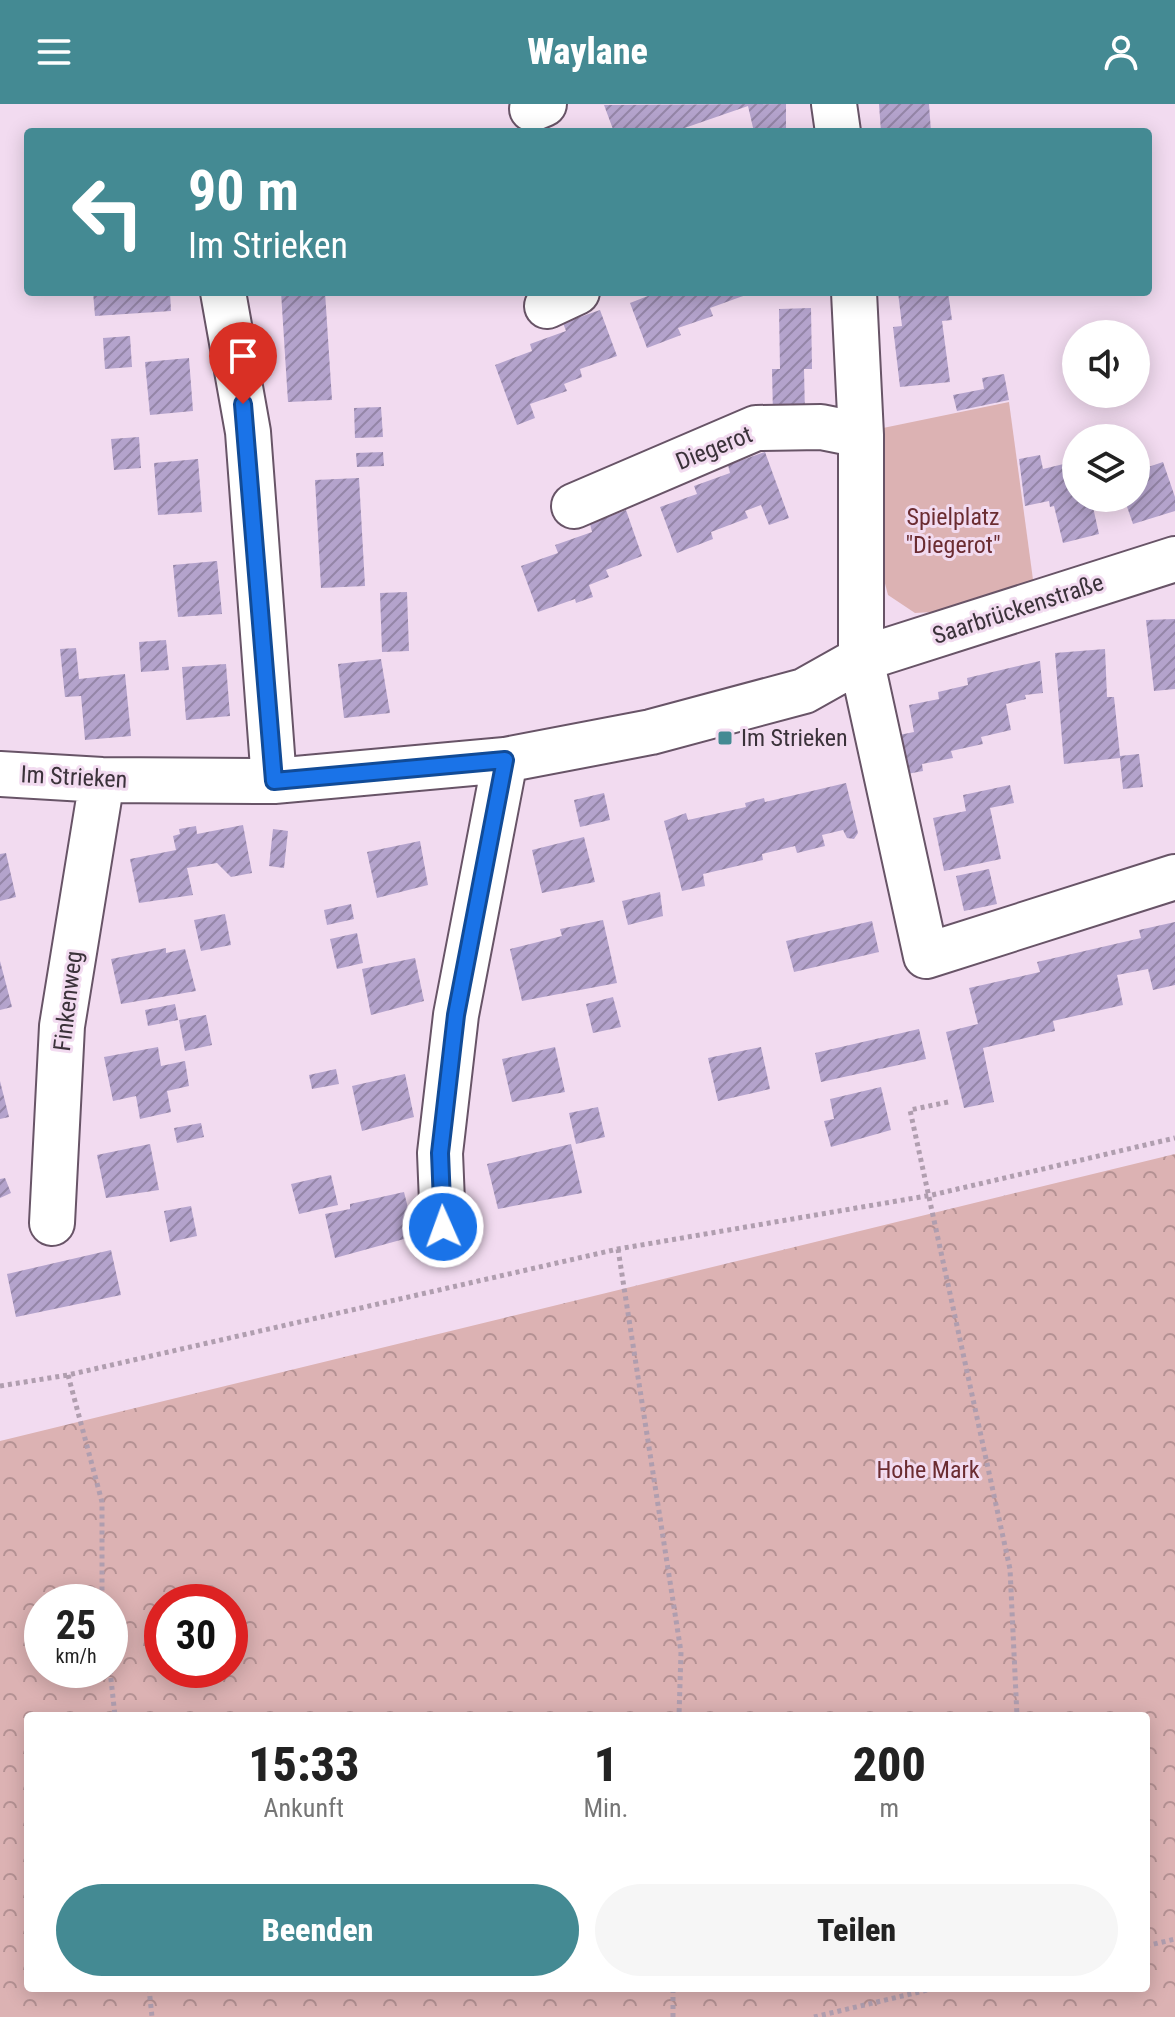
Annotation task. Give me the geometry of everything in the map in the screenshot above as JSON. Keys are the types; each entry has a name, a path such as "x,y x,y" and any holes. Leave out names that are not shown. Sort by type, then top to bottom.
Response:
{"street":[{"path":"834,104 837,128"},
{"path":"224,296 248,432 274,781"},
{"path":"854,296 861,435 861,659 926,956 1175,877"},
{"name":"Diegerot","path":"574,506 756,428 821,427 861,435"},
{"name":"Saarbrückenstraße","path":"861,659 1175,559"},
{"name":"Im Strieken","path":"0,774 102,780 274,781 505,760 720,715 804,691 861,659"},
{"path":"443,1227 440,1153 456,1015 505,760"},
{"name":"Finkenweg","path":"52,1223 62,1026 102,780"}],"path":[{"path":"948,1102 910,1110 932,1195 1010,1569 1017,1712"},
{"path":"0,1386 68,1375 618,1249 932,1195 1175,1138"},
{"path":"618,1249 681,1652 679,1712"},
{"path":"68,1375 102,1502 102,1584"},
{"path":"112,1688 115,1712"},
{"path":"1150,1945 1175,1939"},
{"path":"149,1992 152,2017"},
{"path":"673,1992 673,2017"},
{"path":"814,2017 919,1992"}],"green space":[{"name":"Spielplatz \"Diegerot\"","path":"1009,402 1034,587 949,611 915,613 888,595 878,557 883,428"},
{"name":"Hohe Mark","path":"1175,1154 1175,2017 0,2017 0,1441"}],"building":[{"path":"786,104 786,128 753,128 748,106 685,128 613,128 604,105"},
{"path":"879,104 929,104 931,128 881,128"},
{"path":"93,296 170,296 171,311 95,316"},
{"path":"281,296 325,296 332,400 288,402"},
{"path":"648,296 743,296 710,308 713,316 678,328 681,335 647,348 630,303"},
{"path":"898,296 949,296 952,320 942,321 950,382 900,387 893,327 902,326"},
{"path":"811,308 812,369 804,369 805,415 773,416 772,369 780,369 779,309"},
{"path":"600,310 617,356 580,369 582,377 564,384 567,391 530,404 535,418 517,425 495,365 532,351 530,344 566,331 563,323"},
{"path":"130,336 132,367 105,369 103,338"},
{"path":"189,358 193,411 150,415 145,362"},
{"path":"1004,374 1009,400 957,411 953,395 984,389 982,378"},
{"path":"381,407 383,437 355,438 354,408"},
{"path":"139,437 141,468 114,470 111,439"},
{"path":"383,452 384,466 357,467 356,453"},
{"path":"765,452 789,518 769,525 761,505 745,511 748,518 711,532 713,539 677,553 660,507 697,494 694,486 730,473 728,465"},
{"path":"1040,455 1043,469 1062,464 1062,512 1094,512 1099,534 1063,543 1054,506 1050,507 1049,501 1025,506 1019,459"},
{"path":"198,459 202,512 158,515 154,463"},
{"path":"1163,462 1175,497 1175,511 1133,524 1129,512 1150,512 1150,466"},
{"path":"359,478 365,586 321,588 315,480"},
{"path":"626,510 642,556 606,570 609,577 589,585 593,597 576,603 575,599 538,612 521,566 558,553 555,545 592,532 590,524"},
{"path":"217,561 222,614 178,617 173,565"},
{"path":"407,592 409,651 382,652 380,593"},
{"path":"1175,619 1175,689 1154,691 1146,620"},
{"path":"166,640 169,670 141,672 139,642"},
{"path":"76,648 79,679 125,674 131,736 85,740 81,696 65,697 60,649"},
{"path":"1105,649 1107,697 1114,697 1120,756 1139,754 1143,787 1123,789 1120,758 1064,764 1055,653"},
{"path":"381,659 390,713 344,718 338,664"},
{"path":"1040,661 1043,693 1025,695 1026,699 1006,704 1011,730 981,737 983,744 951,751 953,758 922,764 923,771 907,774 899,735 914,732 909,705 939,699 938,692 968,685 967,678"},
{"path":"226,664 230,716 186,720 182,667"},
{"path":"846,783 858,833 854,839 847,838 843,830 822,835 825,846 797,853 795,846 762,854 763,860 703,874 705,886 682,891 664,821 686,813 688,820 746,807 745,803 764,798 765,802"},
{"path":"1010,785 1014,803 990,808 1001,859 944,871 933,818 966,811 963,795"},
{"path":"604,793 610,820 580,827 574,800"},
{"path":"243,825 252,873 231,877 217,863 187,868 193,895 139,903 130,859 176,850 173,836 180,834 179,829 196,826 197,834"},
{"path":"273,829 288,831 284,868 269,866"},
{"path":"584,837 595,882 542,893 532,850"},
{"path":"420,841 428,885 377,898 367,852"},
{"path":"6,853 16,897 0,901 0,854"},
{"path":"989,869 997,904 964,911 956,876"},
{"path":"660,892 663,916 628,925 622,901"},
{"path":"351,904 354,919 327,925 324,910"},
{"path":"225,914 231,945 201,951 194,920"},
{"path":"603,920 617,983 522,1001 510,949 562,936 560,929"},
{"path":"872,921 879,952 794,972 786,941"},
{"path":"1175,922 1175,985 1153,990 1148,969 1117,975 1123,1005 1053,1021 1055,1031 983,1048 994,1102 964,1108 946,1032 978,1024 969,988 1040,972 1037,962 1141,938 1139,930"},
{"path":"357,933 363,963 337,969 330,939"},
{"path":"166,948 166,953 185,949 196,991 121,1004 111,959"},
{"path":"415,958 424,1001 371,1015 362,969"},
{"path":"0,961 12,1007 0,1010"},
{"path":"613,997 621,1027 593,1033 586,1004"},
{"path":"175,1004 178,1020 148,1026 145,1010"},
{"path":"206,1015 212,1045 185,1051 179,1020"},
{"path":"919,1029 926,1059 821,1082 815,1053"},
{"path":"158,1047 161,1066 185,1061 189,1086 167,1091 171,1112 140,1119 136,1096 113,1101 104,1057"},
{"path":"555,1047 565,1092 512,1102 502,1059"},
{"path":"761,1047 770,1089 718,1101 708,1058"},
{"path":"336,1069 339,1084 312,1089 309,1075"},
{"path":"405,1074 414,1117 362,1131 352,1086"},
{"path":"0,1081 9,1117 0,1119"},
{"path":"881,1087 891,1130 831,1147 824,1121 834,1119 830,1099"},
{"path":"598,1107 605,1137 576,1144 569,1113"},
{"path":"201,1123 204,1137 177,1143 174,1128"},
{"path":"150,1144 159,1190 106,1198 97,1155"},
{"path":"571,1144 582,1193 498,1209 487,1164"},
{"path":"331,1175 338,1205 299,1214 291,1184"},
{"path":"5,1178 11,1193 0,1198 0,1179"},
{"path":"404,1192 415,1236 335,1258 325,1214 350,1209 350,1204"},
{"path":"191,1206 197,1236 170,1242 164,1211"},
{"path":"111,1250 121,1295 16,1317 7,1274"}],"place":[{"name":"Im Strieken","path":"725,738"}],"route":[{"path":"243,404 248,432 274,781 505,760 456,1015 440,1153 443,1227"}]}
